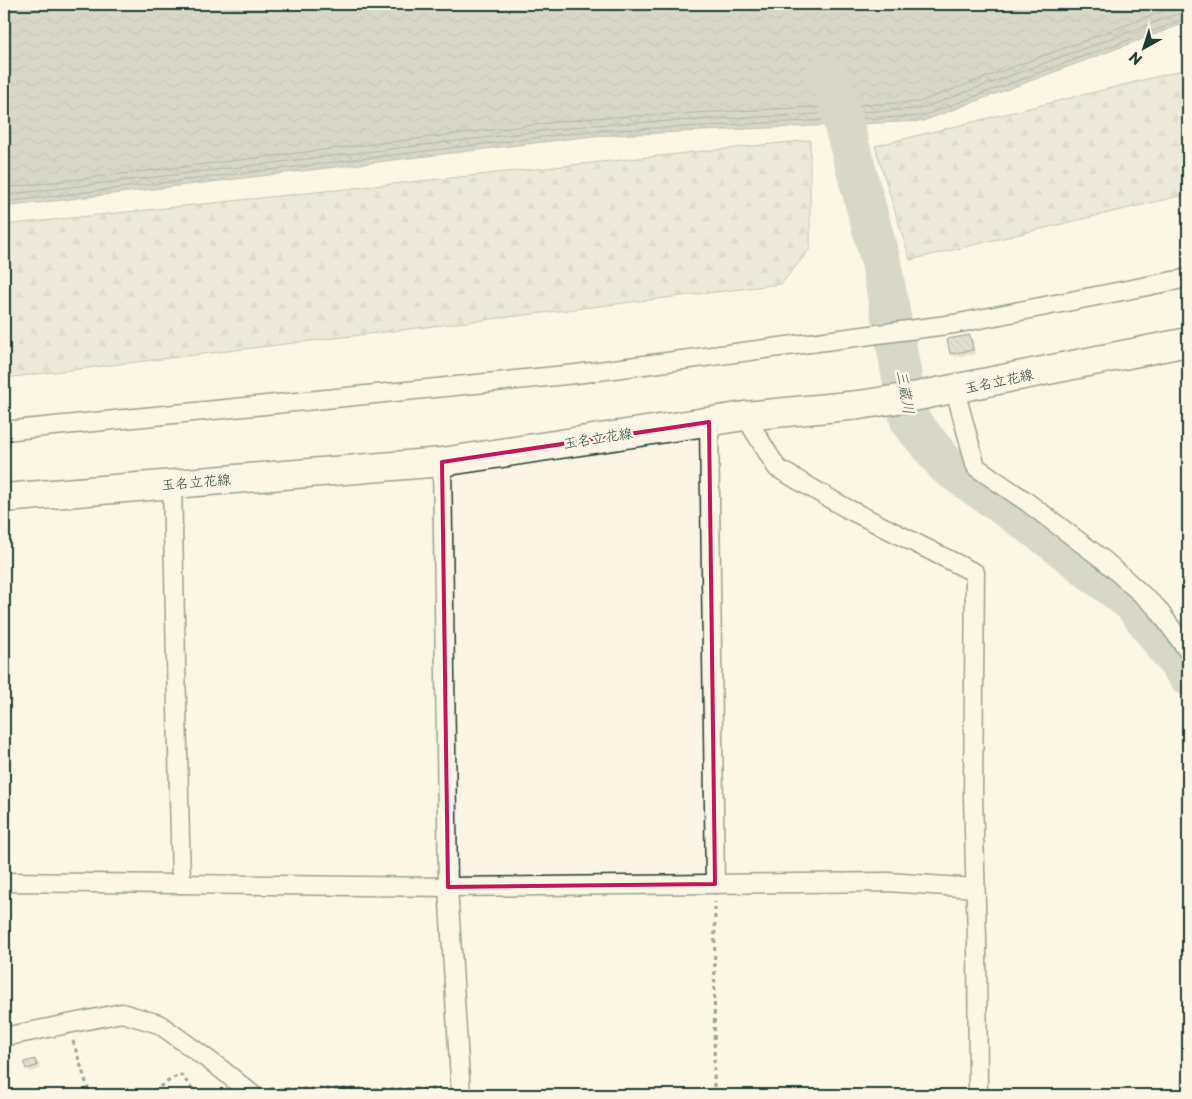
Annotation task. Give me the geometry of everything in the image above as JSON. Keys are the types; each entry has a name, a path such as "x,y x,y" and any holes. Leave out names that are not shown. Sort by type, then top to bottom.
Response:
{"main road":[{"name":"玉名立花線","path":"4,498 442,462 745,416 859,405 918,396 1188,342"}],"street":[{"path":"4,432 576,374 954,324 1188,278"},
{"path":"955,390 976,467 1028,502 1105,561 1157,608 1188,651"},
{"path":"745,416 777,468 846,508 975,573 973,796 978,948 978,1095"},
{"path":"709,422 715,884"},
{"path":"442,462 448,887 461,1092"},
{"path":"172,484 180,884"},
{"path":"4,882 448,887 888,882 975,888"},
{"path":"4,1037 122,1013 159,1024 249,1092"}],"path":[{"path":"714,1095 715,884"},
{"path":"72,1039 90,1095"},
{"path":"146,1095 180,1074 198,1095"},
{"path":"249,1092 461,1092"}],"highlighted area":[{"path":"709,422 715,884 448,887 442,462"}],"green space":[{"path":"1188,69 1188,194 910,260 875,146"},
{"path":"810,140 810,249 781,284 4,378 4,225"}],"water":[{"path":"4,4 1188,4 1188,22 923,121 593,136 4,207"}],"building":[{"path":"970,335 973,350 950,354 947,339"},
{"path":"35,1059 37,1066 26,1069 24,1062"},
{"path":"46,1090 47,1095 27,1095"}],"waterway":[{"name":"三蔵川","path":"825,75 832,81 881,262 910,421 947,466 1048,537 1134,604 1188,676"}]}
